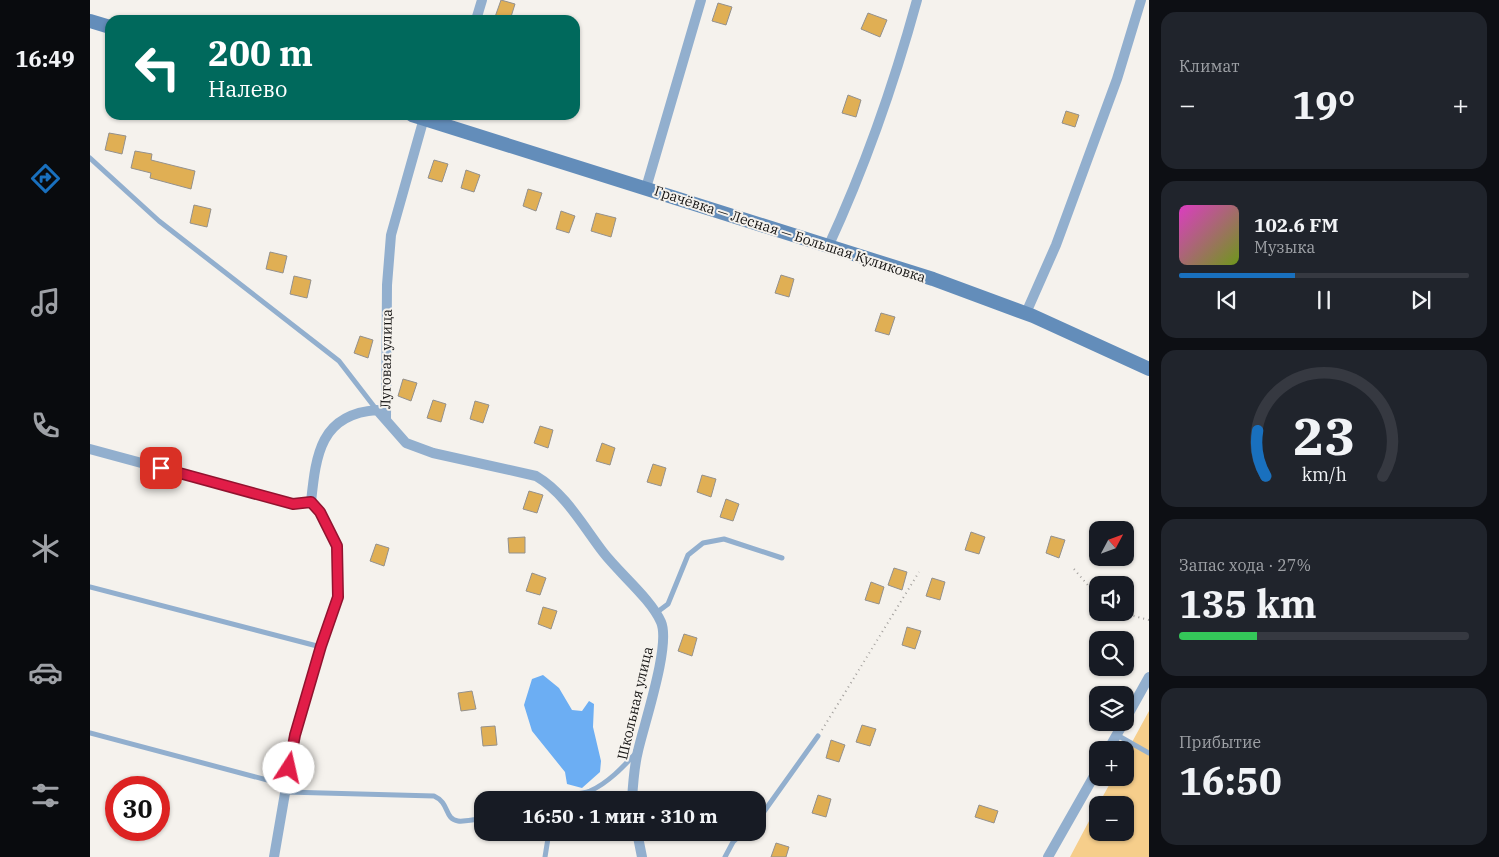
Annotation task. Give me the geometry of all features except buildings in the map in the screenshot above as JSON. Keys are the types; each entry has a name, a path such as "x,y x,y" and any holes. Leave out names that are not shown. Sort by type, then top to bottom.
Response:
{"street":[{"path":"478,15 482,0"},
{"path":"646,188 702,0"},
{"path":"828,247 880,117 917,0"},
{"path":"1026,313 1056,245 1117,79 1141,0"},
{"path":"90,21 105,26"},
{"name":"Луговая улица","path":"417,120 391,235 387,285 386,418 406,442 433,453 536,476 549,484 559,494 605,554 656,612"},
{"name":"Грачёвка — Лесная — Большая Куликовка","path":"447,120 646,188 933,279 1026,313 1149,369"},
{"path":"274,857 295,735 321,646 338,597 337,546 320,512 311,502 315,465 321,447 331,428 348,417 365,411 377,410 386,418"},
{"path":"90,449 293,504 311,502"},
{"name":"Школьная улица","path":"633,791 638,751 657,679 664,639 662,624 656,612"},
{"path":"1134,703 1149,677"},
{"path":"1113,741 1119,731"},
{"path":"1048,857 1089,785"},
{"path":"638,841 642,857"}],"lane":[{"path":"90,158 159,220 339,361 377,410"},
{"path":"656,612 668,604 688,555 703,543 724,539 782,558"},
{"path":"90,587 321,646"},
{"path":"90,733 286,788 434,796 441,799 445,804 448,815 452,819 458,821 474,820"},
{"path":"1117,735 1149,753"},
{"path":"766,809 818,736"},
{"path":"590,791 615,775 638,751"},
{"path":"545,857 548,841"},
{"path":"725,857 734,841"}],"path":[{"path":"1074,568 1089,586"},
{"path":"818,736 919,572"},
{"path":"1134,616 1149,620"}],"shaded area":[{"path":"1149,711 1149,857 1070,857 1089,821 1089,841 1134,841 1134,796 1103,796 1109,786 1134,786 1133,741"}],"water":[{"path":"543,675 559,688 572,710 582,711 589,701 594,704 593,727 601,761 600,772 582,788 567,784 565,772 532,731 524,705 532,679"}],"route":[{"path":"161,468 293,504 311,502 320,512 337,546 338,597 321,646 295,735 289,768"}]}
